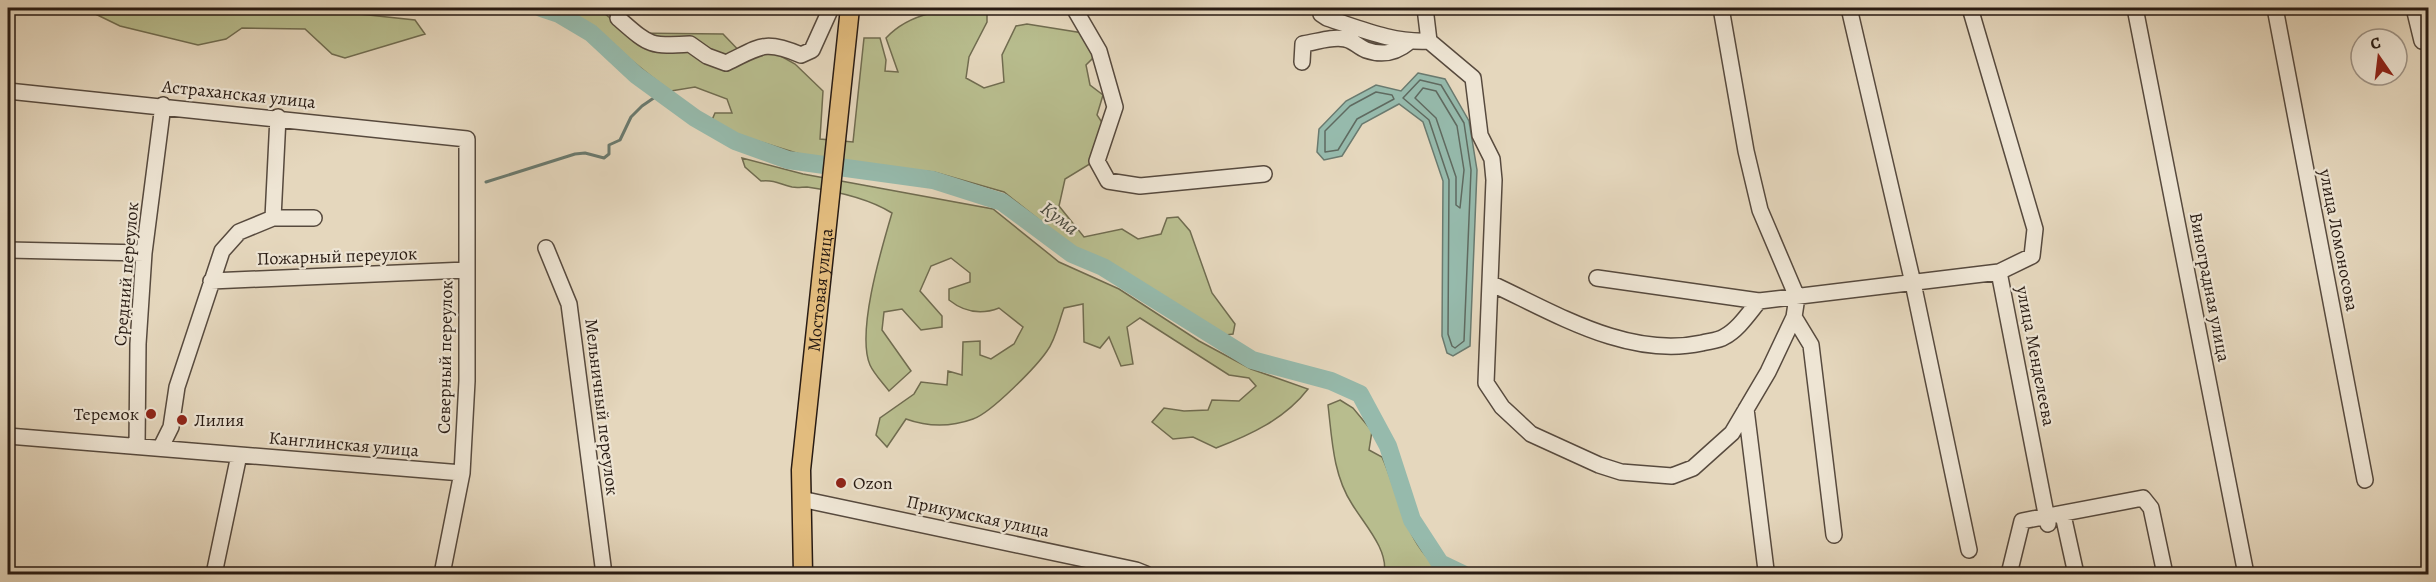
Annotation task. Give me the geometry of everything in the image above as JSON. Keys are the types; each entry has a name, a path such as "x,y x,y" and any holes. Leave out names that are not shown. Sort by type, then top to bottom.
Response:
{"main road":[{"name":"Мостовая улица","path":"803,574 801,499 809,375 825,246 849,10"}],"street":[{"path":"618,18 646,43 659,46 690,44 707,56 726,63 759,46 779,46 801,55 812,50 831,8"},
{"path":"1074,8 1099,51 1115,107 1097,161 1108,181 1140,186 1264,174"},
{"path":"1321,8 1321,14 1327,18 1409,42 1429,41 1473,78 1480,135 1492,159 1494,180 1486,383 1502,407 1531,434 1599,465 1621,472 1672,476 1693,468 1732,433 1768,372 1794,317 1797,297 1760,210 1746,152 1721,8"},
{"path":"1425,8 1429,41"},
{"path":"1849,8 1913,283 1969,550"},
{"name":"улица Менделеева","path":"1970,8 2035,229 2032,256 1999,272 2048,520"},
{"name":"Виноградная улица","path":"2135,8 2246,574"},
{"name":"улица Ломоносова","path":"2275,8 2366,480"},
{"path":"2414,8 2422,41"},
{"path":"1302,62 1303,44 1333,38 1348,39 1365,50 1382,53 1396,52 1409,42"},
{"name":"Астраханская улица","path":"8,91 163,105 467,138"},
{"name":"Средний переулок","path":"137,446 138,344 144,253 163,105"},
{"path":"273,219 278,117"},
{"name":"Северный переулок","path":"442,574 462,473 467,381 467,138"},
{"path":"161,447 171,426 177,387 222,251 238,232 273,219 314,218"},
{"name":"Мельничный переулок","path":"546,248 569,304 604,574"},
{"path":"8,250 144,253"},
{"name":"Пожарный переулок","path":"211,281 466,270"},
{"path":"1597,278 1759,301 1999,272"},
{"path":"1490,283 1593,331 1653,347 1680,347 1724,338 1746,318 1759,301"},
{"path":"1794,317 1811,345 1834,535"},
{"path":"1746,409 1766,570"},
{"name":"Канглинская улица","path":"8,436 462,473"},
{"path":"214,574 239,455"},
{"path":"2009,574 2022,521 2048,520 2143,498 2151,508 2165,574"},
{"name":"Прикумская улица","path":"801,499 1089,567 1136,570 1146,574"},
{"path":"2063,515 2076,574"}],"shaded area":[{"path":"83,8 303,8 415,20 425,34 345,58 332,54 305,29 242,28 226,39 198,45 120,26"},
{"path":"556,8 598,8 628,33 723,34 747,59 772,51 795,64 823,91 820,139 853,142 864,38 880,38 886,60 885,71 898,72 886,38 896,29 906,22 930,13 981,8 987,13 987,22 969,57 966,78 984,88 1004,82 1002,55 1016,26 1027,24 1083,33 1095,56 1086,65 1090,85 1103,95 1097,115 1103,124 1093,162 1065,179 1059,206 1084,237 1122,229 1138,239 1161,234 1167,218 1178,217 1190,231 1212,293 1235,324 1233,334 1226,335 1110,263 1076,249 1004,192 934,172 867,166 806,156 719,129 712,120 715,113 732,113 727,99 695,87 671,91 601,36"},
{"path":"742,158 803,174 993,209 1059,262 1119,289 1199,341 1251,369 1308,389 1289,409 1266,425 1216,448 1193,437 1173,439 1152,422 1164,408 1184,411 1208,410 1212,400 1239,401 1256,386 1249,378 1229,375 1140,318 1127,327 1133,364 1121,366 1109,337 1100,348 1084,342 1083,304 1064,308 1055,336 1047,351 1033,368 991,408 973,419 948,425 923,424 906,419 887,447 876,435 880,418 914,394 921,382 947,385 948,371 962,375 963,342 980,341 980,355 991,359 1014,344 1023,327 999,308 979,312 967,310 955,304 949,300 949,289 970,282 970,273 951,258 931,266 920,291 942,316 942,327 921,330 902,309 884,312 882,330 911,371 889,391 870,365 866,332 872,289 892,213 873,203 840,193 761,181 745,167"},
{"path":"1340,400 1353,408 1372,431 1369,450 1382,457 1414,538 1435,565 1449,574 1384,574 1385,565 1379,547 1346,493 1337,469 1328,405"}],"water":[{"path":"1418,73 1445,79 1469,121 1477,170 1470,346 1453,356 1447,353 1442,336 1443,181 1423,122 1399,104 1362,124 1342,156 1324,160 1317,152 1319,129 1346,101 1376,85 1401,91"}],"waterway":[{"name":"Кума","path":"541,8 559,14 591,33 636,75 695,118 735,141 788,160 933,180 1002,202 1072,254 1103,267 1252,360 1331,381 1360,394 1388,446 1412,520 1440,563 1463,574"},
{"name":"Кума","path":"553,8 559,14"},
{"path":"486,182 575,154 585,153 604,158 609,154 609,145 620,140 631,117 661,93"}],"place":[{"name":"Теремок","path":"151,414"},
{"name":"Лилия","path":"182,420"},
{"name":"Ozon","path":"841,483"}]}
